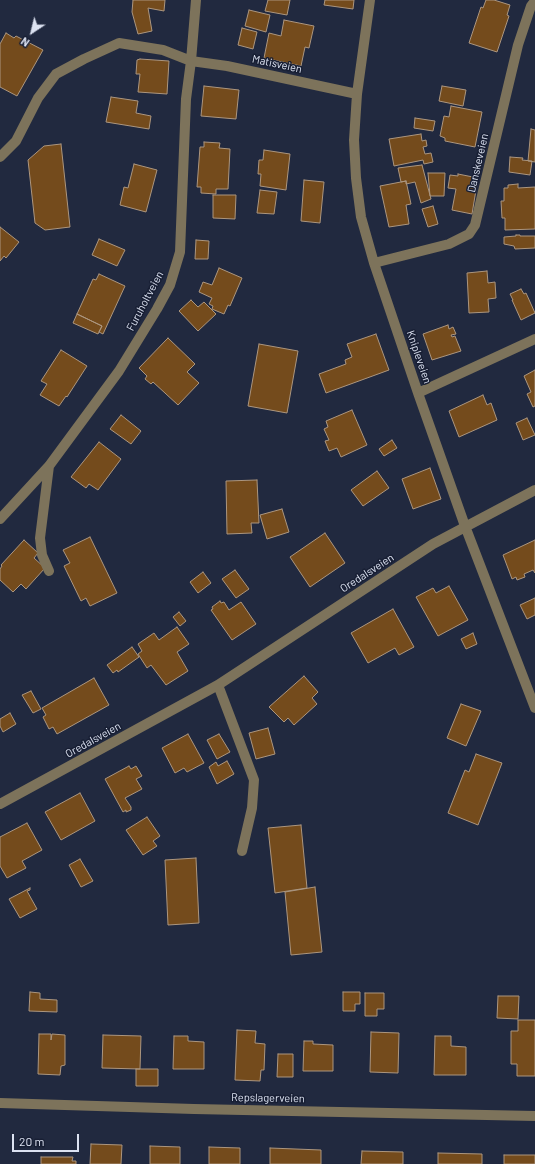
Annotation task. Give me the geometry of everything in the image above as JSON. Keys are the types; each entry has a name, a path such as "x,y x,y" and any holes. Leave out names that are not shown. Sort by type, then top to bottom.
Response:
{"street":[{"name":"Furuholtveien","path":"0,519 49,466 119,372 170,285 180,252 186,100 196,0"},
{"name":"Knipleveien","path":"370,0 358,94 354,140 356,178 361,217 374,262 418,393 465,526 535,708"},
{"name":"Danskeveien","path":"374,262 449,244 469,234 475,225 518,45 531,6 535,1"},
{"name":"Matisveien","path":"0,157 16,141 38,98 56,74 84,59 120,43 163,50 191,61 227,66 358,94"},
{"path":"418,393 535,339"},
{"path":"49,466 40,538 42,555 49,571"},
{"name":"Oredalsveien","path":"0,804 218,685 433,544 535,490"},
{"path":"218,685 254,780 252,808 242,852"},
{"name":"Repslagerveien","path":"0,1103 194,1109 535,1116"}],"building":[{"path":"133,0 165,0 164,11 148,8 152,31 138,34 132,12"},
{"path":"268,0 290,0 287,15 265,11"},
{"path":"325,0 354,0 353,9 324,5"},
{"path":"486,0 494,0 510,5 507,15 509,16 497,52 469,43 481,7 483,8"},
{"path":"249,10 270,15 266,32 245,26"},
{"path":"284,20 314,26 309,48 305,47 301,66 264,58 269,33 281,36"},
{"path":"242,28 257,32 253,49 238,45"},
{"path":"6,33 14,38 16,36 43,50 17,96 0,87 0,44"},
{"path":"137,60 169,61 167,94 138,92 140,74 136,74"},
{"path":"204,86 239,90 236,119 201,116"},
{"path":"442,86 466,90 463,106 439,101"},
{"path":"111,97 138,101 136,113 151,116 149,129 106,122"},
{"path":"451,106 482,112 475,147 445,141 445,138 440,136 444,116 449,117"},
{"path":"415,118 435,121 433,131 414,128"},
{"path":"531,129 535,130 535,162 528,161"},
{"path":"421,134 422,141 426,140 427,146 423,147 425,154 431,153 433,162 424,164 423,160 394,166 389,139"},
{"path":"204,142 220,143 219,148 230,149 228,189 216,189 216,194 201,193 201,187 197,187 200,147 204,147"},
{"path":"61,144 70,227 45,230 35,223 28,160 44,146"},
{"path":"264,150 290,154 286,190 260,186 261,174 258,174 259,160 263,160"},
{"path":"510,157 523,158 522,160 532,161 530,175 509,172"},
{"path":"134,164 157,170 146,212 120,205 124,187 128,188"},
{"path":"422,165 431,199 421,203 415,182 406,184 406,181 401,182 398,168"},
{"path":"428,173 445,173 444,196 430,196"},
{"path":"458,174 478,178 472,214 452,210 456,189 448,188 450,175 458,176"},
{"path":"304,180 324,182 320,223 301,221"},
{"path":"406,181 411,204 406,205 409,224 389,227 380,186"},
{"path":"518,184 518,188 535,187 535,229 505,230 505,218 502,218 501,201 504,201 504,188 508,188 508,185"},
{"path":"260,190 277,192 274,214 257,213"},
{"path":"213,195 236,195 235,219 213,218"},
{"path":"433,206 438,224 428,227 422,209"},
{"path":"0,227 19,242 6,258 4,256 0,261"},
{"path":"516,235 535,236 535,248 515,249 514,246 504,244 504,237"},
{"path":"99,239 125,250 117,266 92,255"},
{"path":"196,240 209,241 208,259 195,259"},
{"path":"219,268 242,278 230,306 228,305 224,314 212,309 213,306 209,304 212,298 199,292 203,282 212,285"},
{"path":"487,271 488,283 495,282 496,298 488,299 489,312 469,313 467,273"},
{"path":"99,274 125,286 103,334 99,332 102,326 77,314 93,279 96,280"},
{"path":"521,289 524,294 526,293 535,313 521,320 510,294"},
{"path":"191,300 198,307 204,302 216,314 198,331 179,311"},
{"path":"77,314 102,326 98,334 73,323"},
{"path":"448,325 449,329 453,327 456,334 451,335 452,337 455,336 461,351 432,360 423,334"},
{"path":"376,334 389,370 326,393 319,374 346,364 345,360 352,357 347,344"},
{"path":"168,338 195,364 187,372 199,383 178,405 153,382 151,384 145,379 147,376 139,368"},
{"path":"259,344 298,351 287,413 248,406"},
{"path":"61,350 87,366 67,397 66,396 59,406 40,395 47,384 41,381"},
{"path":"535,370 535,406 533,407 527,394 531,392 524,376"},
{"path":"483,395 487,405 491,403 497,420 459,437 449,411"},
{"path":"352,410 367,445 341,457 337,448 329,451 325,441 329,440 324,429 328,427 326,421"},
{"path":"121,415 141,431 131,444 110,429"},
{"path":"527,418 535,435 523,440 516,423"},
{"path":"392,440 397,448 384,456 379,449"},
{"path":"99,442 121,459 98,490 89,484 86,488 71,477"},
{"path":"430,468 441,499 413,509 402,479"},
{"path":"377,471 389,488 363,506 351,490"},
{"path":"257,480 259,523 251,523 252,533 227,534 226,481"},
{"path":"282,509 289,532 267,539 260,515"},
{"path":"325,533 345,563 310,587 290,557"},
{"path":"90,537 117,593 90,606 86,598 81,601 64,566 70,563 63,550"},
{"path":"24,540 38,553 34,558 45,568 26,589 21,584 13,592 0,580 0,569 2,566 1,565"},
{"path":"535,540 535,573 533,570 524,574 525,577 517,580 516,577 512,579 503,555"},
{"path":"235,570 249,589 236,598 222,579"},
{"path":"203,572 211,583 198,593 190,582"},
{"path":"449,586 468,620 438,636 416,597 433,588 436,593"},
{"path":"535,598 535,615 527,619 520,605"},
{"path":"220,601 221,603 224,602 229,610 241,602 256,624 232,640 211,610 213,609 212,607"},
{"path":"393,609 414,647 399,655 395,648 368,663 351,633"},
{"path":"179,612 186,621 180,626 173,617"},
{"path":"177,627 189,644 177,652 188,671 166,685 151,665 147,668 138,654 142,651 138,644 154,633 159,640"},
{"path":"473,633 477,644 466,649 461,639"},
{"path":"132,647 139,657 118,672 117,670 113,673 107,665"},
{"path":"304,676 318,692 312,698 317,704 294,725 288,718 284,722 269,707"},
{"path":"94,678 109,705 57,734 53,727 49,729 43,717 46,715 42,708"},
{"path":"31,691 41,709 33,713 22,695"},
{"path":"461,704 481,711 466,746 447,738"},
{"path":"10,713 16,724 3,732 0,726 0,719"},
{"path":"268,728 275,754 256,759 249,733"},
{"path":"188,734 204,763 187,772 184,768 175,773 162,748"},
{"path":"219,734 230,752 217,759 207,740"},
{"path":"476,754 502,763 478,825 448,813 465,770 469,772"},
{"path":"227,761 234,774 217,784 209,767 216,762 218,766"},
{"path":"129,766 131,769 136,766 142,776 136,779 142,789 125,798 131,807 131,810 126,812 126,810 123,812 105,779"},
{"path":"80,793 95,821 61,840 45,812"},
{"path":"147,817 160,836 153,841 157,846 143,855 126,830"},
{"path":"27,823 42,850 22,861 26,868 7,878 0,866 0,837"},
{"path":"301,825 307,888 275,893 268,828"},
{"path":"196,858 199,923 168,925 165,860"},
{"path":"80,859 93,881 81,887 69,865"},
{"path":"315,887 322,952 291,955 285,892"},
{"path":"30,888 30,890 27,891 37,909 20,918 9,899"},
{"path":"30,992 40,993 40,999 57,1000 57,1012 29,1011"},
{"path":"343,992 360,992 360,1004 355,1004 355,1011 343,1011"},
{"path":"365,993 384,993 384,1009 377,1009 377,1016 365,1016"},
{"path":"498,996 519,996 518,1019 497,1018"},
{"path":"518,1020 535,1020 535,1076 517,1076 517,1064 511,1064 511,1031 518,1031"},
{"path":"237,1030 256,1031 255,1043 265,1044 264,1070 261,1070 260,1081 235,1080"},
{"path":"371,1032 399,1033 398,1073 370,1072"},
{"path":"39,1034 51,1034 51,1040 52,1034 65,1035 65,1065 61,1066 60,1075 38,1074"},
{"path":"103,1035 141,1036 140,1069 102,1068"},
{"path":"174,1036 188,1036 188,1041 204,1042 204,1069 173,1069"},
{"path":"435,1036 451,1036 451,1046 466,1047 466,1075 434,1075"},
{"path":"304,1041 313,1041 313,1044 333,1045 333,1071 303,1071"},
{"path":"278,1054 293,1054 293,1077 277,1077"},
{"path":"136,1069 158,1069 158,1086 136,1086"},
{"path":"91,1144 122,1145 121,1164 90,1164"},
{"path":"150,1146 180,1147 180,1164 150,1164"},
{"path":"209,1147 240,1148 240,1164 209,1164"},
{"path":"270,1148 321,1150 321,1164 270,1164"},
{"path":"362,1151 403,1152 403,1164 361,1164"},
{"path":"438,1153 482,1154 482,1164 438,1164"},
{"path":"504,1155 535,1155 535,1164 504,1164"},
{"path":"41,1157 73,1157 72,1161 76,1161 76,1164 41,1164"}]}
